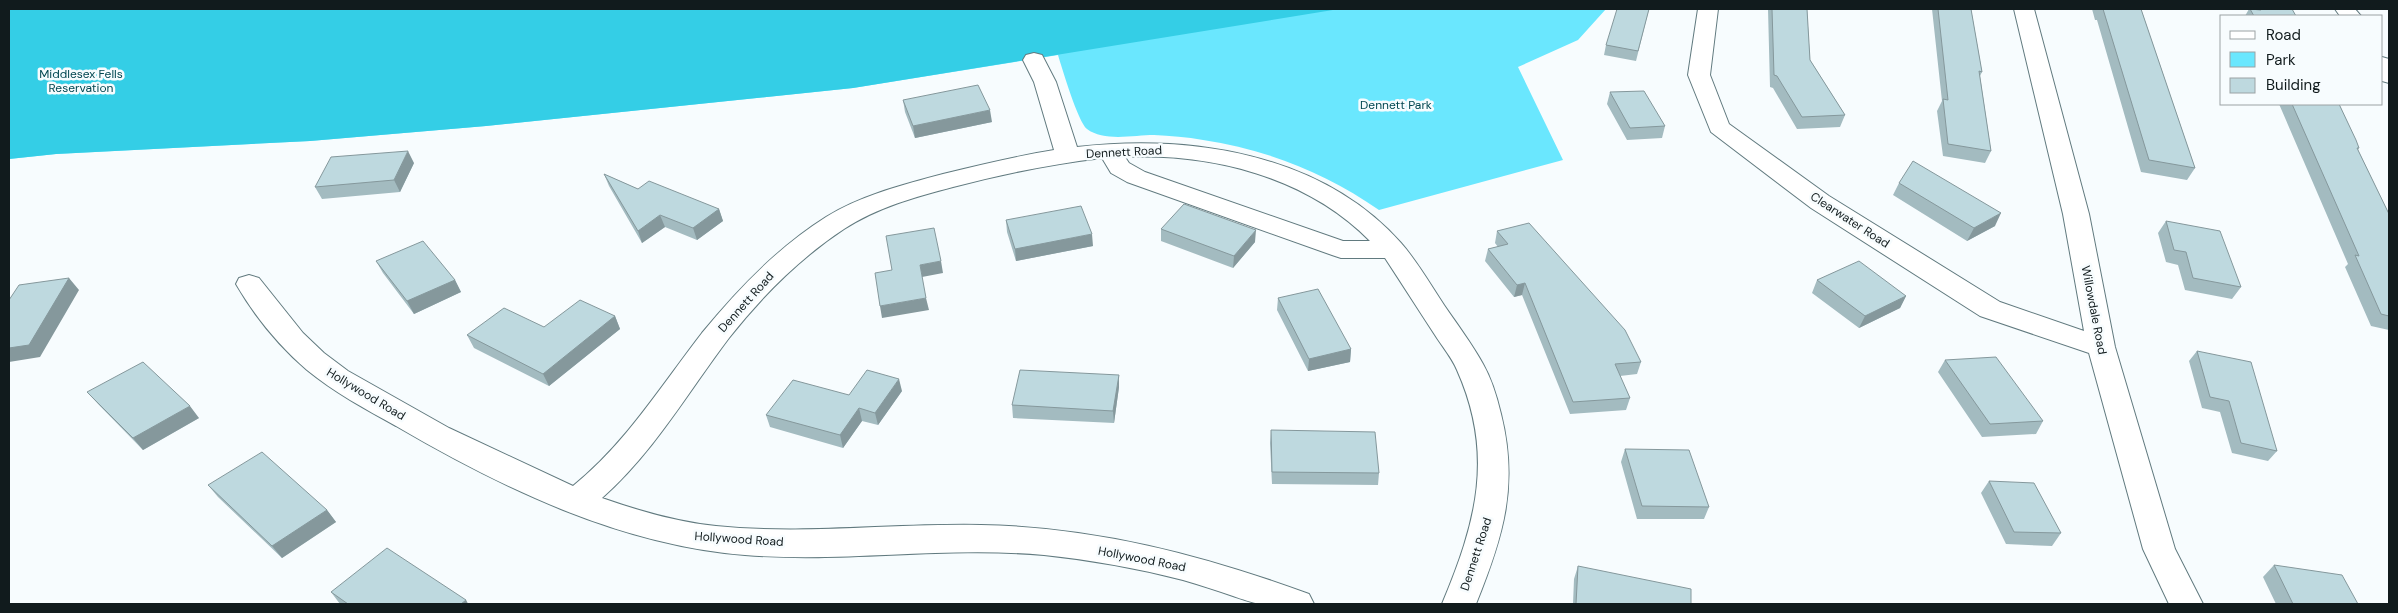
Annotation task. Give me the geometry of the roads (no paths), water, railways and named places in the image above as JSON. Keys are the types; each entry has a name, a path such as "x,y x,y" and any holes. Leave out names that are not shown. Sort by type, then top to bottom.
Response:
{"street":[{"name":"Clearwater Road","path":"1708,9 1699,75 1719,127 1820,202 1990,309 2101,347"},
{"name":"Willowdale Road","path":"2024,9 2076,214 2101,347 2159,549 2186,604"},
{"path":"1034,60 1045,82 1068,156"},
{"name":"Dennett Road","path":"576,502 624,457 729,319 783,262 812,238 860,209 894,195 998,169 1068,156 1140,149 1186,152 1240,162 1268,170 1302,184 1343,205 1379,234 1393,250 1470,366 1481,393 1489,427 1494,462 1494,480 1489,518 1476,562 1459,604"},
{"path":"1109,151 1120,168 1136,177 1341,249 1393,250"},
{"name":"Hollywood Road","path":"250,284 294,341 324,369 432,433 576,502 658,528 714,539 744,542 839,544 983,538 1065,544 1162,561 1211,574 1297,604"}],"park label":[{"name":"Middlesex Fells Reservation","path":"81,81"},
{"name":"Dennett Park","path":"1396,105"}]}
